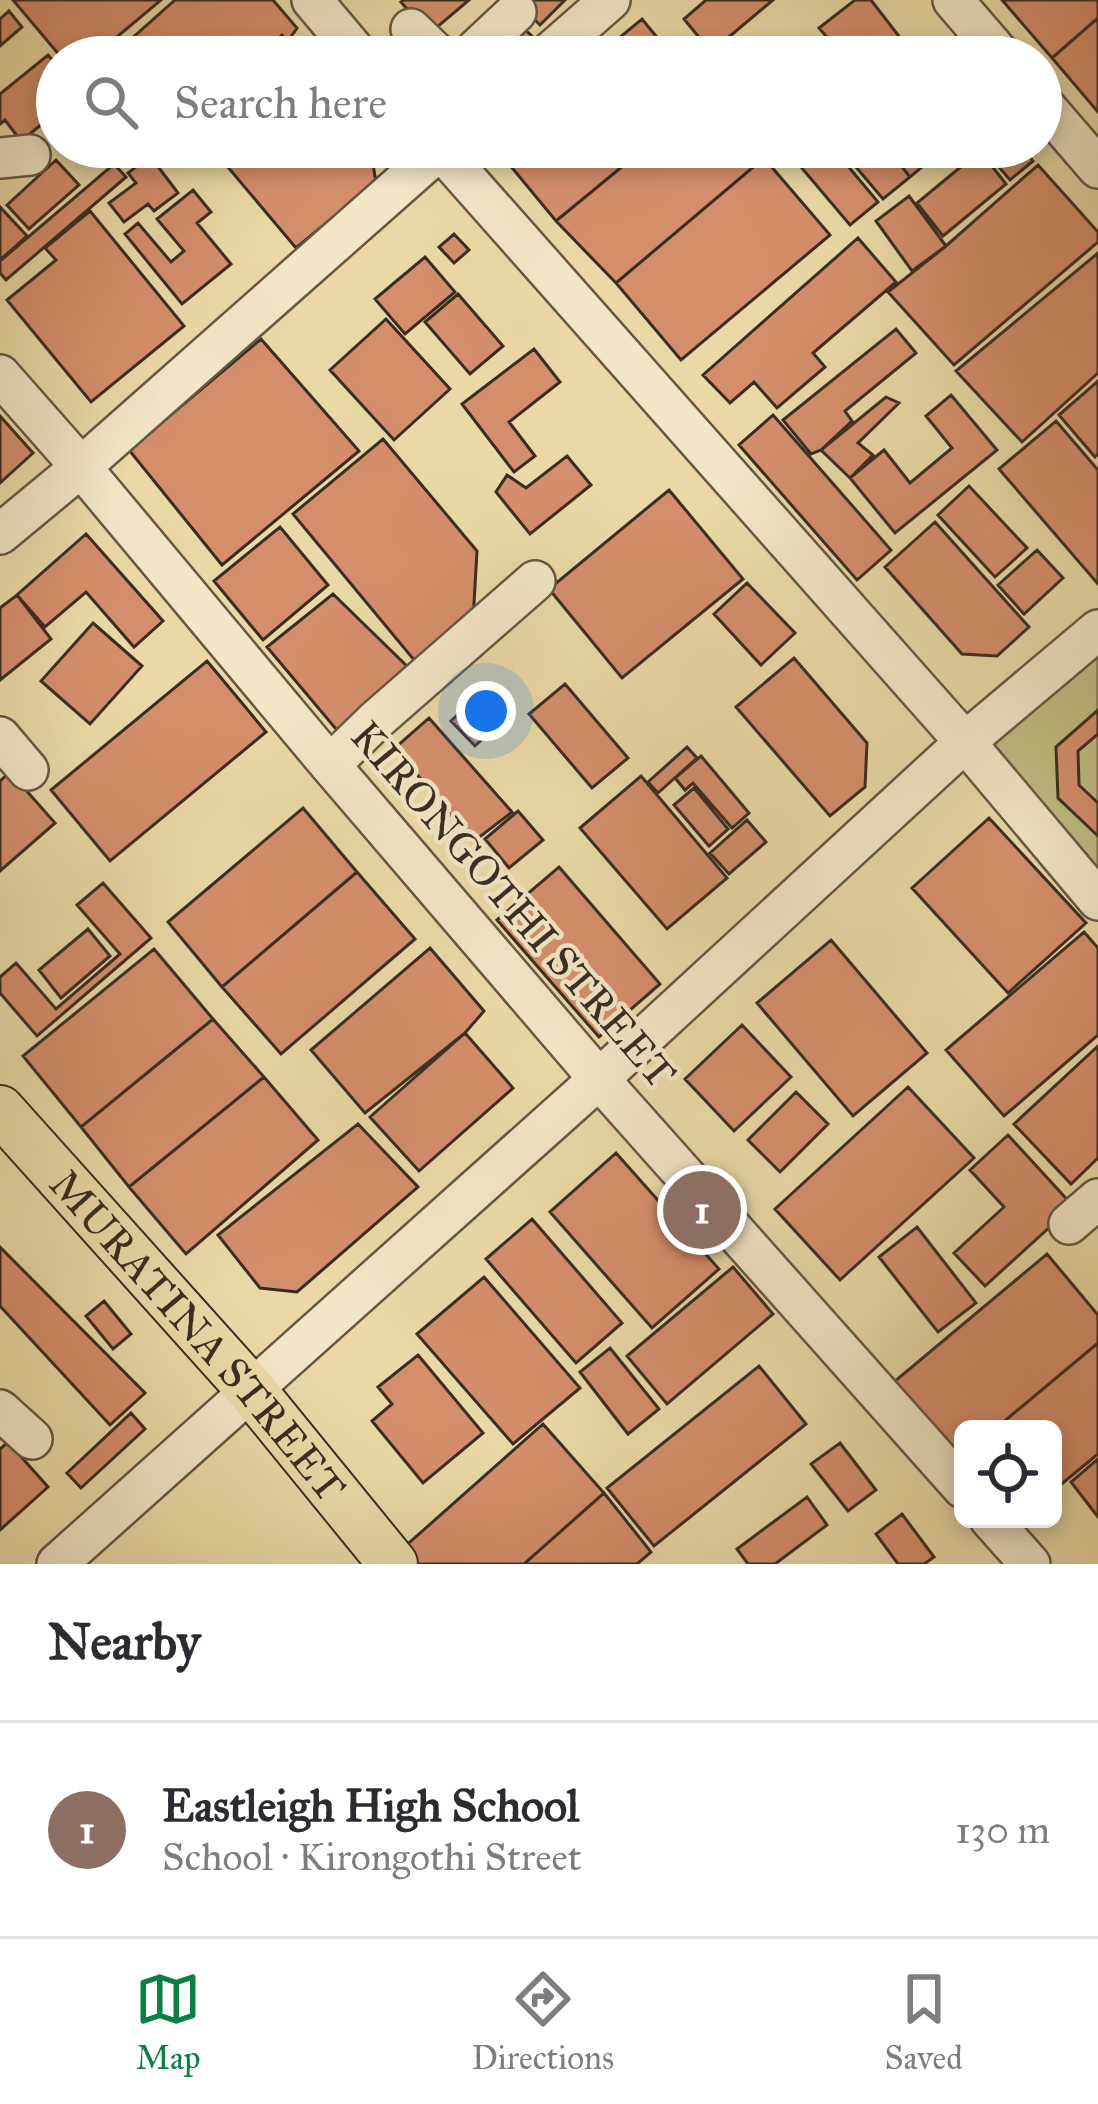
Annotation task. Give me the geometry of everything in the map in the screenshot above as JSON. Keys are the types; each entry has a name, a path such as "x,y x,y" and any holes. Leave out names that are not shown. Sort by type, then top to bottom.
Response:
{"main road":[{"name":"MURATINA STREET","path":"0,1109 252,1391 393,1564"}],"street":[{"path":"311,0 342,36"},
{"path":"569,36 610,0"},
{"path":"953,0 984,36"},
{"path":"490,36 516,12"},
{"path":"411,29 418,36"},
{"path":"1062,127 1098,168"},
{"path":"0,534 417,168"},
{"path":"458,168 965,742 1098,900"},
{"name":"KIRONGOTHI STREET","path":"0,375 599,1079 954,1478"},
{"path":"329,765 535,581"},
{"path":"58,1564 599,1079 965,742 1098,630"},
{"path":"0,737 28,770"},
{"path":"0,1410 32,1438"},
{"path":"998,1528 1030,1564"}],"shaded area":[{"path":"1098,630 1098,902 965,742"}],"building":[{"path":"13,0 161,0 118,36 43,36"},
{"path":"175,0 273,0 297,28 291,36 135,36"},
{"path":"469,0 429,34 401,2"},
{"path":"515,0 565,0 540,25"},
{"path":"706,0 773,0 730,36 698,36 684,19"},
{"path":"855,0 871,0 899,36 826,36 819,28"},
{"path":"1002,0 1098,0 1098,18 1062,49 1062,36 1033,36"},
{"path":"9,11 22,27 0,46 0,19"},
{"path":"1098,18 1098,112 1062,70 1062,49"},
{"path":"642,19 656,36 621,36"},
{"path":"516,21 532,36 502,36"},
{"path":"36,65 36,129 21,141 5,120 0,124 0,94"},
{"path":"47,168 63,168 79,185 29,229 7,205"},
{"path":"109,168 118,168 126,177 6,280 0,273 0,261"},
{"path":"134,168 159,168 178,193 154,211 148,204 124,222 109,203 136,183 128,173"},
{"path":"229,168 374,168 376,182 296,248"},
{"path":"512,168 620,168 556,221"},
{"path":"620,168 752,168 616,283 556,221"},
{"path":"752,168 773,168 830,235 681,360 616,283"},
{"path":"802,168 850,168 878,202 850,225"},
{"path":"857,168 903,168 910,177 883,199"},
{"path":"959,168 993,168 1006,184 943,236 917,203"},
{"path":"1000,168 1025,168 1010,180"},
{"path":"1035,168 1041,168 1098,232 1098,242 954,365 888,292"},
{"path":"193,190 211,212 197,223 231,264 182,304 125,234 138,223 171,262 184,251 157,219"},
{"path":"909,196 946,246 912,271 876,221"},
{"path":"0,207 27,236 0,260"},
{"path":"90,211 184,326 91,402 7,300 56,260 45,248"},
{"path":"454,234 469,250 454,263 439,247"},
{"path":"858,238 896,282 813,353 825,367 777,408 754,382 730,403 703,375"},
{"path":"1098,253 1098,373 1022,442 956,371"},
{"path":"425,257 455,292 405,334 375,299"},
{"path":"458,294 503,346 470,374 425,322"},
{"path":"386,319 450,389 394,440 330,370"},
{"path":"896,329 916,353 845,411 852,421 811,454 783,420"},
{"path":"261,339 359,451 222,565 129,450"},
{"path":"534,349 560,382 509,422 535,456 514,472 462,404"},
{"path":"1098,381 1098,454 1095,457 1059,415"},
{"path":"951,395 997,450 895,533 850,478 884,450 910,483 952,448 926,416"},
{"path":"886,397 899,403 858,443 873,455 850,478 821,450"},
{"path":"773,415 891,550 857,580 739,445"},
{"path":"0,416 33,453 0,483"},
{"path":"1056,421 1098,470 1098,584 999,469"},
{"path":"383,439 477,551 473,621 419,666 293,514"},
{"path":"567,456 591,485 530,534 496,492 507,475 526,488"},
{"path":"969,486 1027,548 995,577 938,515"},
{"path":"669,490 743,579 622,678 549,589"},
{"path":"935,522 1029,627 997,656 962,654 885,567"},
{"path":"280,527 328,585 263,640 214,581"},
{"path":"86,534 163,621 134,647 86,592 45,627 17,595"},
{"path":"1037,550 1063,578 1024,614 998,585"},
{"path":"747,583 795,633 761,665 714,614"},
{"path":"333,594 415,674 341,735 267,647"},
{"path":"17,595 51,639 0,680 0,608"},
{"path":"93,623 142,666 90,724 41,681"},
{"path":"794,658 867,743 865,787 830,816 736,707"},
{"path":"207,661 266,732 110,861 51,790"},
{"path":"565,684 628,758 592,788 529,714"},
{"path":"488,686 512,711 475,746 451,721"},
{"path":"1098,710 1098,734 1078,751 1079,785 1098,803 1098,836 1058,798 1056,747"},
{"path":"429,718 512,812 473,842 395,748"},
{"path":"687,747 697,758 658,793 648,782"},
{"path":"701,756 749,813 732,828 693,783 685,790 675,778"},
{"path":"10,772 55,823 0,871 0,781"},
{"path":"641,776 727,878 667,929 580,828"},
{"path":"694,788 728,829 709,846 674,805"},
{"path":"303,808 357,872 222,987 168,922"},
{"path":"518,811 543,840 509,868 485,839"},
{"path":"989,818 1086,923 1008,993 912,888"},
{"path":"747,820 766,842 729,874 710,853"},
{"path":"559,867 660,984 599,1037 497,920"},
{"path":"357,872 415,939 281,1054 222,987"},
{"path":"103,883 151,938 37,1036 0,993 0,977 16,963 56,1009 120,954 77,905"},
{"path":"88,929 110,956 61,998 39,970"},
{"path":"1084,932 1098,948 1098,1035 1004,1116 946,1050"},
{"path":"831,940 927,1053 853,1116 757,1003"},
{"path":"430,948 484,1011 465,1033 365,1113 311,1050"},
{"path":"154,949 213,1019 81,1127 23,1056"},
{"path":"213,1019 264,1077 129,1187 81,1127"},
{"path":"742,1025 791,1077 734,1131 685,1079"},
{"path":"465,1033 513,1088 419,1171 370,1117"},
{"path":"1098,1046 1098,1158 1071,1184 1014,1124"},
{"path":"264,1077 318,1140 186,1254 129,1187"},
{"path":"908,1087 974,1158 840,1280 775,1209"},
{"path":"796,1092 828,1124 780,1172 748,1140"},
{"path":"358,1124 418,1187 297,1292 260,1288 218,1235"},
{"path":"1008,1135 1073,1206 985,1286 954,1253 1004,1207 970,1170"},
{"path":"616,1153 719,1269 652,1328 550,1212"},
{"path":"532,1219 622,1323 576,1363 486,1259"},
{"path":"917,1227 976,1303 938,1332 879,1257"},
{"path":"0,1247 145,1393 110,1425 0,1306"},
{"path":"1047,1254 1098,1315 1098,1343 1006,1420 954,1420 954,1454 894,1382"},
{"path":"733,1267 773,1314 667,1404 627,1356"},
{"path":"484,1277 580,1388 513,1444 417,1334"},
{"path":"104,1301 131,1334 113,1349 86,1316"},
{"path":"1098,1343 1098,1454 1062,1484 1062,1420 1006,1420"},
{"path":"610,1348 659,1409 628,1434 580,1372"},
{"path":"418,1355 483,1433 423,1483 372,1421 392,1404 378,1387"},
{"path":"759,1366 806,1424 654,1546 607,1488"},
{"path":"131,1413 145,1429 81,1488 67,1473"},
{"path":"543,1424 604,1493 524,1564 413,1564 401,1550"},
{"path":"8,1442 48,1487 0,1530 0,1449"},
{"path":"840,1443 876,1490 848,1511 811,1464"},
{"path":"1098,1459 1098,1517 1071,1482"},
{"path":"604,1493 651,1552 637,1564 524,1564"},
{"path":"807,1497 827,1525 775,1564 748,1564 737,1549"},
{"path":"902,1514 934,1557 924,1564 898,1564 876,1534"}],"place":[{"name":"Eastleigh High School","path":"702,1210"}]}
